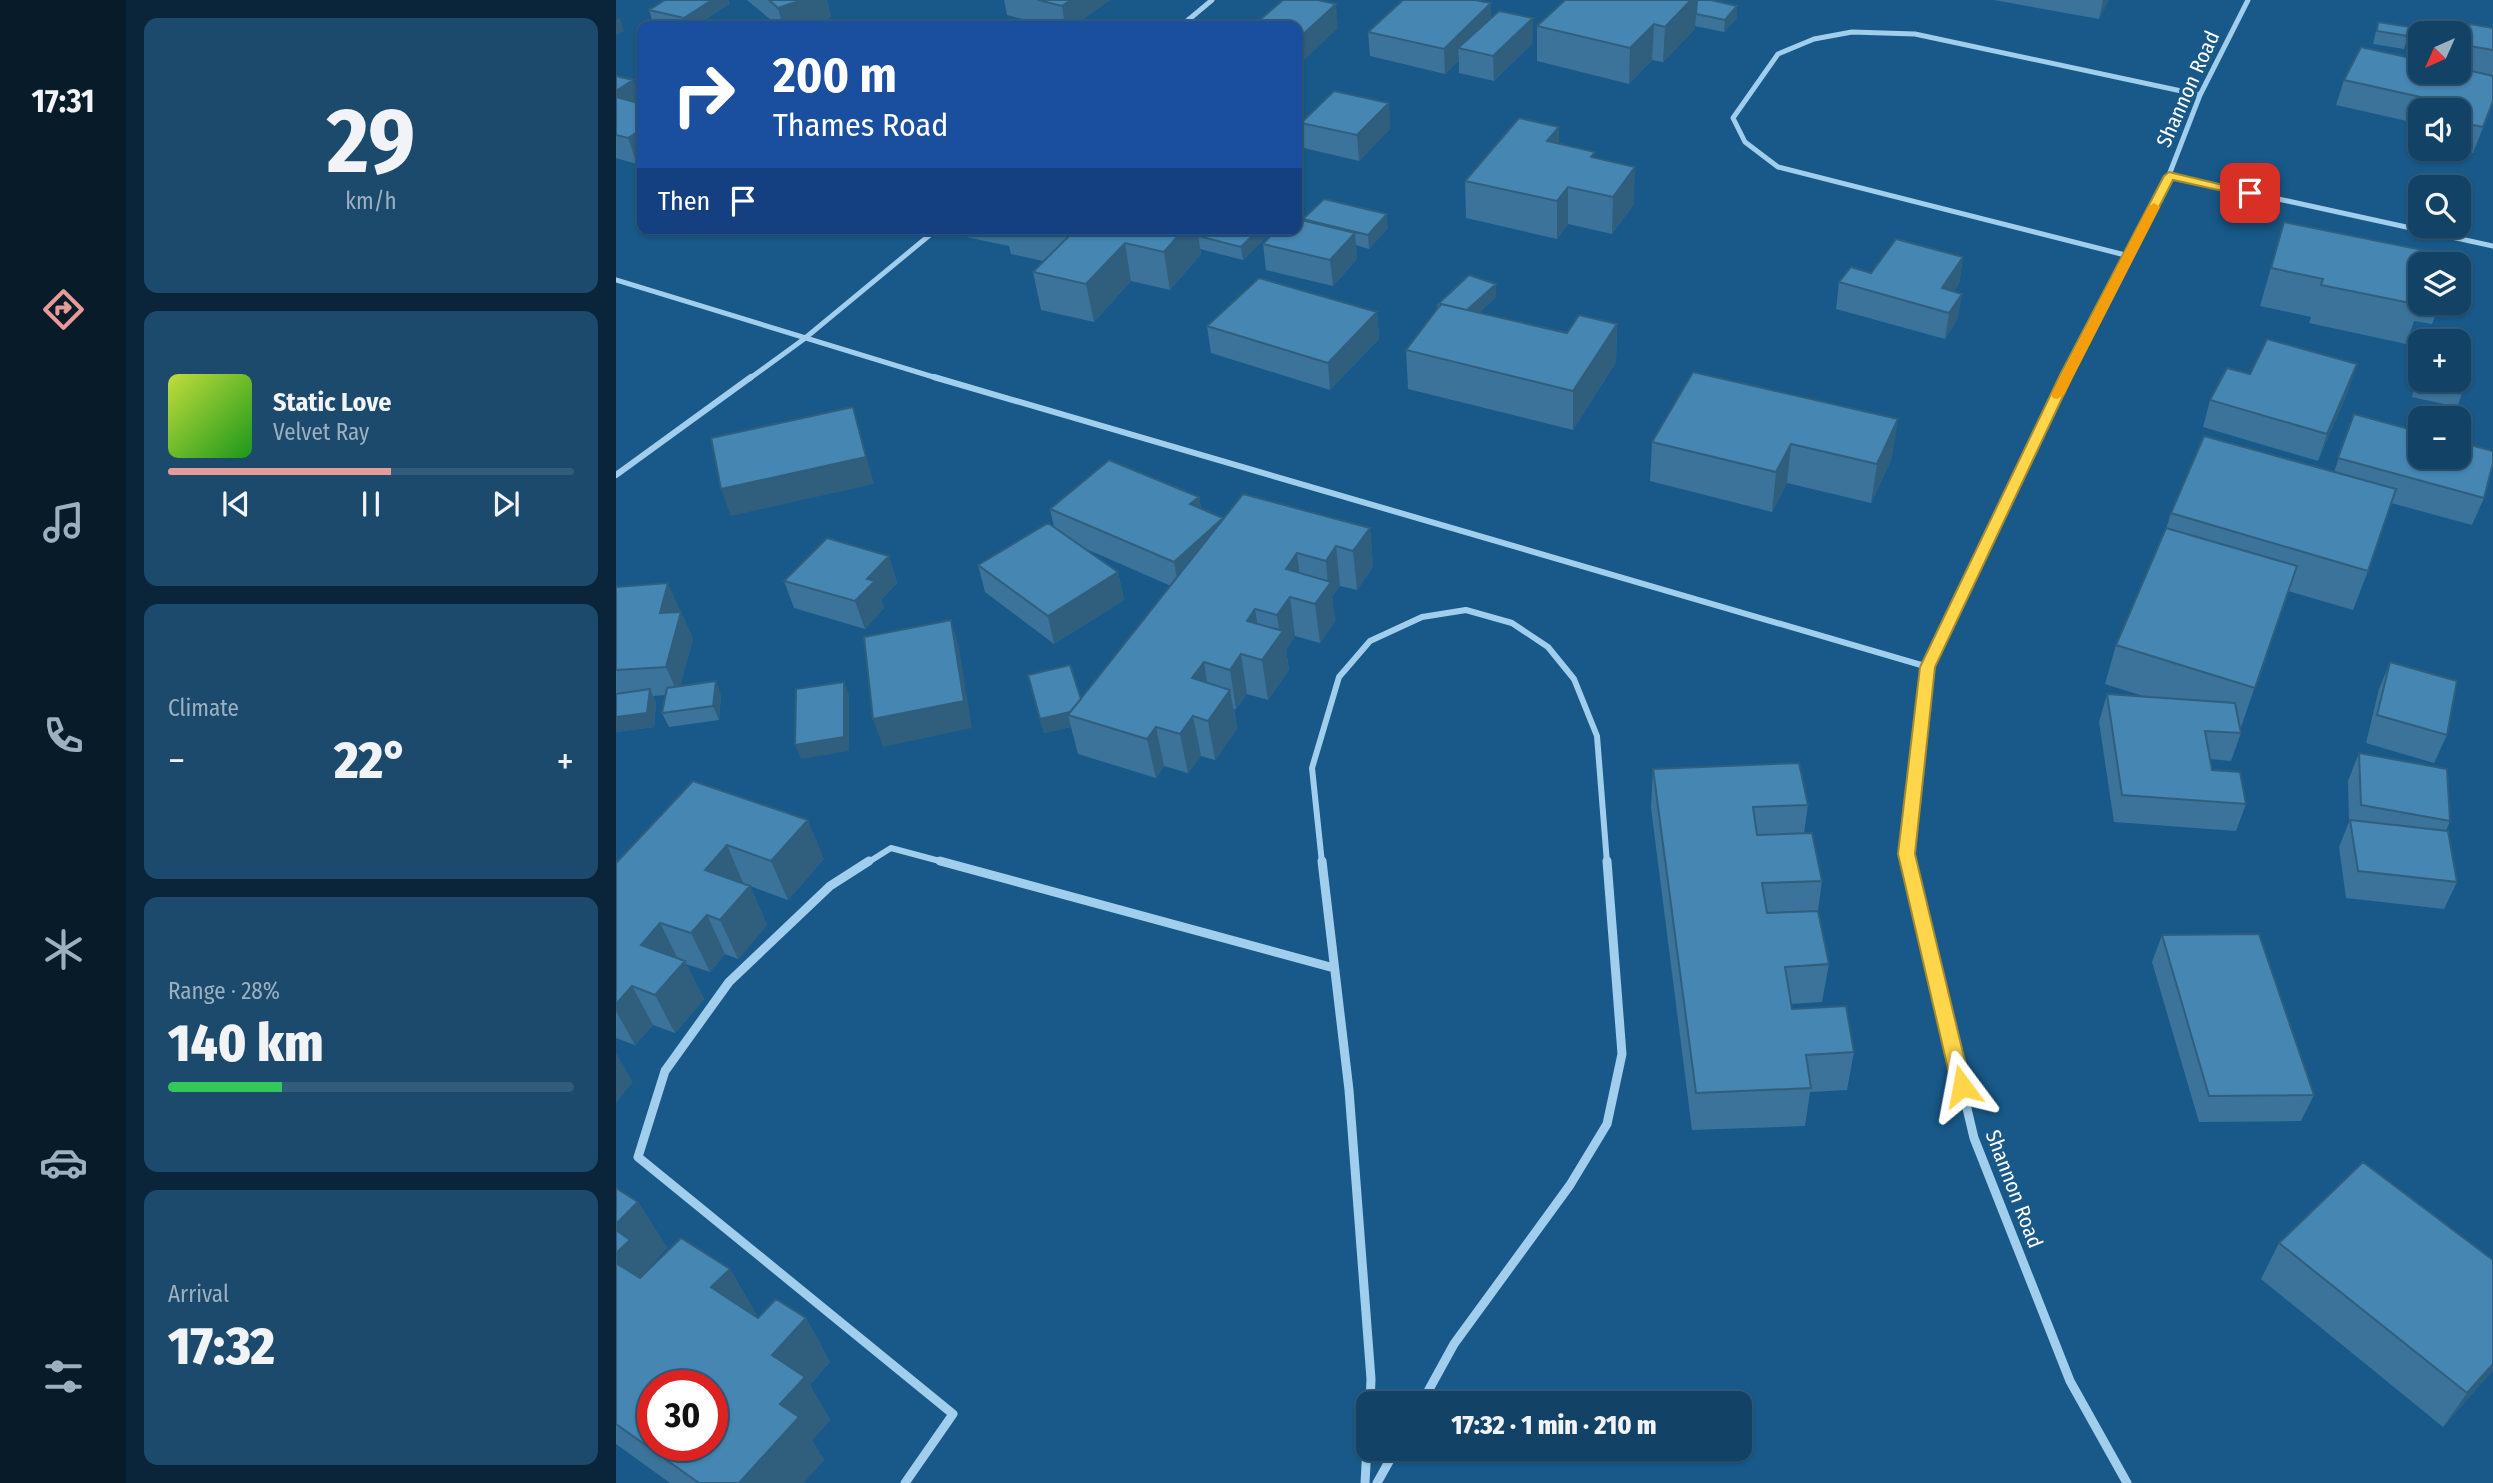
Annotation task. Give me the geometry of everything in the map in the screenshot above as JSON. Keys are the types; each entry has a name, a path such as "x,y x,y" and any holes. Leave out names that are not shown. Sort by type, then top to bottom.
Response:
{"street":[{"path":"1187,21 1212,0"},
{"name":"Shannon Road","path":"2127,1483 2070,1381 1970,1124 1906,854 1928,667 2068,373 2169,176 2200,95 2248,0"},
{"path":"2129,256 1778,167 1745,142 1733,118 1778,54 1814,39 1852,32 1915,33 2200,95"},
{"path":"2169,176 2493,246"},
{"path":"616,475 804,339 930,235"},
{"path":"616,280 804,339 1928,667"},
{"path":"1371,1391 1349,1090 1312,768 1339,677 1370,641 1422,617 1466,610 1512,623 1548,647 1574,679 1597,736 1622,1054 1607,1124 1570,1185 1454,1344 1428,1391"},
{"path":"905,1483 953,1414 638,1157 665,1071 729,982 830,886 891,848 1334,968"},
{"path":"1366,1483 1367,1461"},
{"path":"1377,1483 1389,1461"}],"building":[{"path":"665,0 712,0 684,18 649,10"},
{"path":"769,0 802,0 778,8"},
{"path":"1038,0 1071,0 1062,6"},
{"path":"1283,0 1318,0 1336,4 1302,35 1302,21 1258,21"},
{"path":"1403,0 1475,0 1491,3 1444,49 1368,32"},
{"path":"1565,0 1691,0 1665,27 1654,24 1630,48 1537,26"},
{"path":"1697,0 1737,6 1725,20 1696,14"},
{"path":"1499,11 1533,18 1493,56 1458,48"},
{"path":"2378,22 2408,27 2408,36 2377,31"},
{"path":"2471,24 2493,28 2493,50 2471,46"},
{"path":"2361,47 2408,57 2408,84 2471,84 2471,71 2493,76 2493,101 2483,127 2471,124 2471,98 2425,98 2344,80"},
{"path":"616,76 633,80 616,91"},
{"path":"1334,91 1389,103 1357,135 1302,122"},
{"path":"616,97 637,103 637,132 628,138 616,135"},
{"path":"1519,118 1559,127 1547,141 1595,152 1591,157 1635,167 1613,197 1568,187 1557,201 1465,181"},
{"path":"1324,199 1387,214 1368,235 1303,219"},
{"path":"1302,220 1355,233 1330,260 1263,244 1271,235 1302,235"},
{"path":"2284,222 2432,252 2408,252 2408,303 2321,285 2323,279 2271,268"},
{"path":"1070,235 1179,235 1164,252 1125,243 1086,284 1033,272"},
{"path":"1198,235 1253,235 1241,247"},
{"path":"1896,239 1963,257 1942,288 1962,294 1949,313 1839,282 1851,267 1871,273"},
{"path":"1469,275 1496,284 1467,310 1437,305"},
{"path":"1259,278 1377,312 1328,363 1207,326"},
{"path":"1441,304 1567,333 1579,315 1617,324 1573,391 1406,350"},
{"path":"2267,339 2357,364 2327,434 2210,400 2227,368 2250,374"},
{"path":"1693,372 1898,419 1877,464 1791,444 1776,472 1652,442"},
{"path":"853,407 866,457 721,489 711,438"},
{"path":"2354,414 2408,429 2408,469 2471,469 2471,445 2493,451 2493,463 2484,498 2338,458"},
{"path":"2204,436 2396,489 2368,571 2171,513"},
{"path":"1109,460 1199,497 1190,504 1223,518 1174,562 1050,509"},
{"path":"1243,494 1370,528 1353,551 1336,546 1326,561 1297,553 1286,569 1331,582 1315,604 1290,597 1277,615 1255,609 1247,621 1283,631 1262,660 1241,654 1230,670 1204,662 1192,678 1230,690 1208,721 1193,716 1180,734 1156,727 1147,739 1068,715"},
{"path":"1048,523 1118,572 1048,616 978,565"},
{"path":"2166,528 2297,566 2255,688 2116,645"},
{"path":"827,538 889,556 867,579 875,581 855,601 784,581"},
{"path":"668,583 660,613 681,612 666,667 616,670 616,587"},
{"path":"951,620 964,701 873,719 864,637"},
{"path":"2390,662 2457,681 2447,735 2377,715"},
{"path":"1070,665 1081,699 1070,712 1040,719 1028,675"},
{"path":"716,681 713,706 662,713 667,688"},
{"path":"844,682 844,737 795,745 796,689"},
{"path":"650,689 647,713 616,717 616,694"},
{"path":"2107,694 2235,703 2241,733 2205,731 2212,770 2240,772 2246,804 2122,795"},
{"path":"2359,753 2447,769 2450,821 2361,805"},
{"path":"1799,763 1808,805 1753,807 1757,835 1812,833 1822,881 1762,883 1767,913 1818,911 1829,964 1785,967 1792,1009 1846,1006 1854,1052 1806,1055 1811,1088 1696,1093 1653,769"},
{"path":"693,781 808,820 771,861 727,845 705,870 750,886 720,920 707,915 691,933 660,923 641,945 685,961 655,995 632,986 616,1004 616,863"},
{"path":"2350,820 2448,831 2457,882 2358,871"},
{"path":"2259,934 2314,1095 2209,1096 2162,935"},
{"path":"2363,1162 2493,1260 2493,1364 2467,1393 2279,1243"},
{"path":"616,1188 638,1202 616,1224"},
{"path":"616,1230 630,1240 616,1253"},
{"path":"681,1238 730,1269 711,1287 758,1318 776,1299 806,1318 772,1355 805,1377 780,1404 799,1417 739,1483 699,1483 668,1461 728,1461 728,1370 637,1370 637,1439 616,1424 616,1263 640,1278"}],"slow traffic":[{"path":"2057,395 2154,207"}],"route":[{"path":"1962,1086 1906,854 1928,667 2068,373 2169,176 2250,193"}]}
